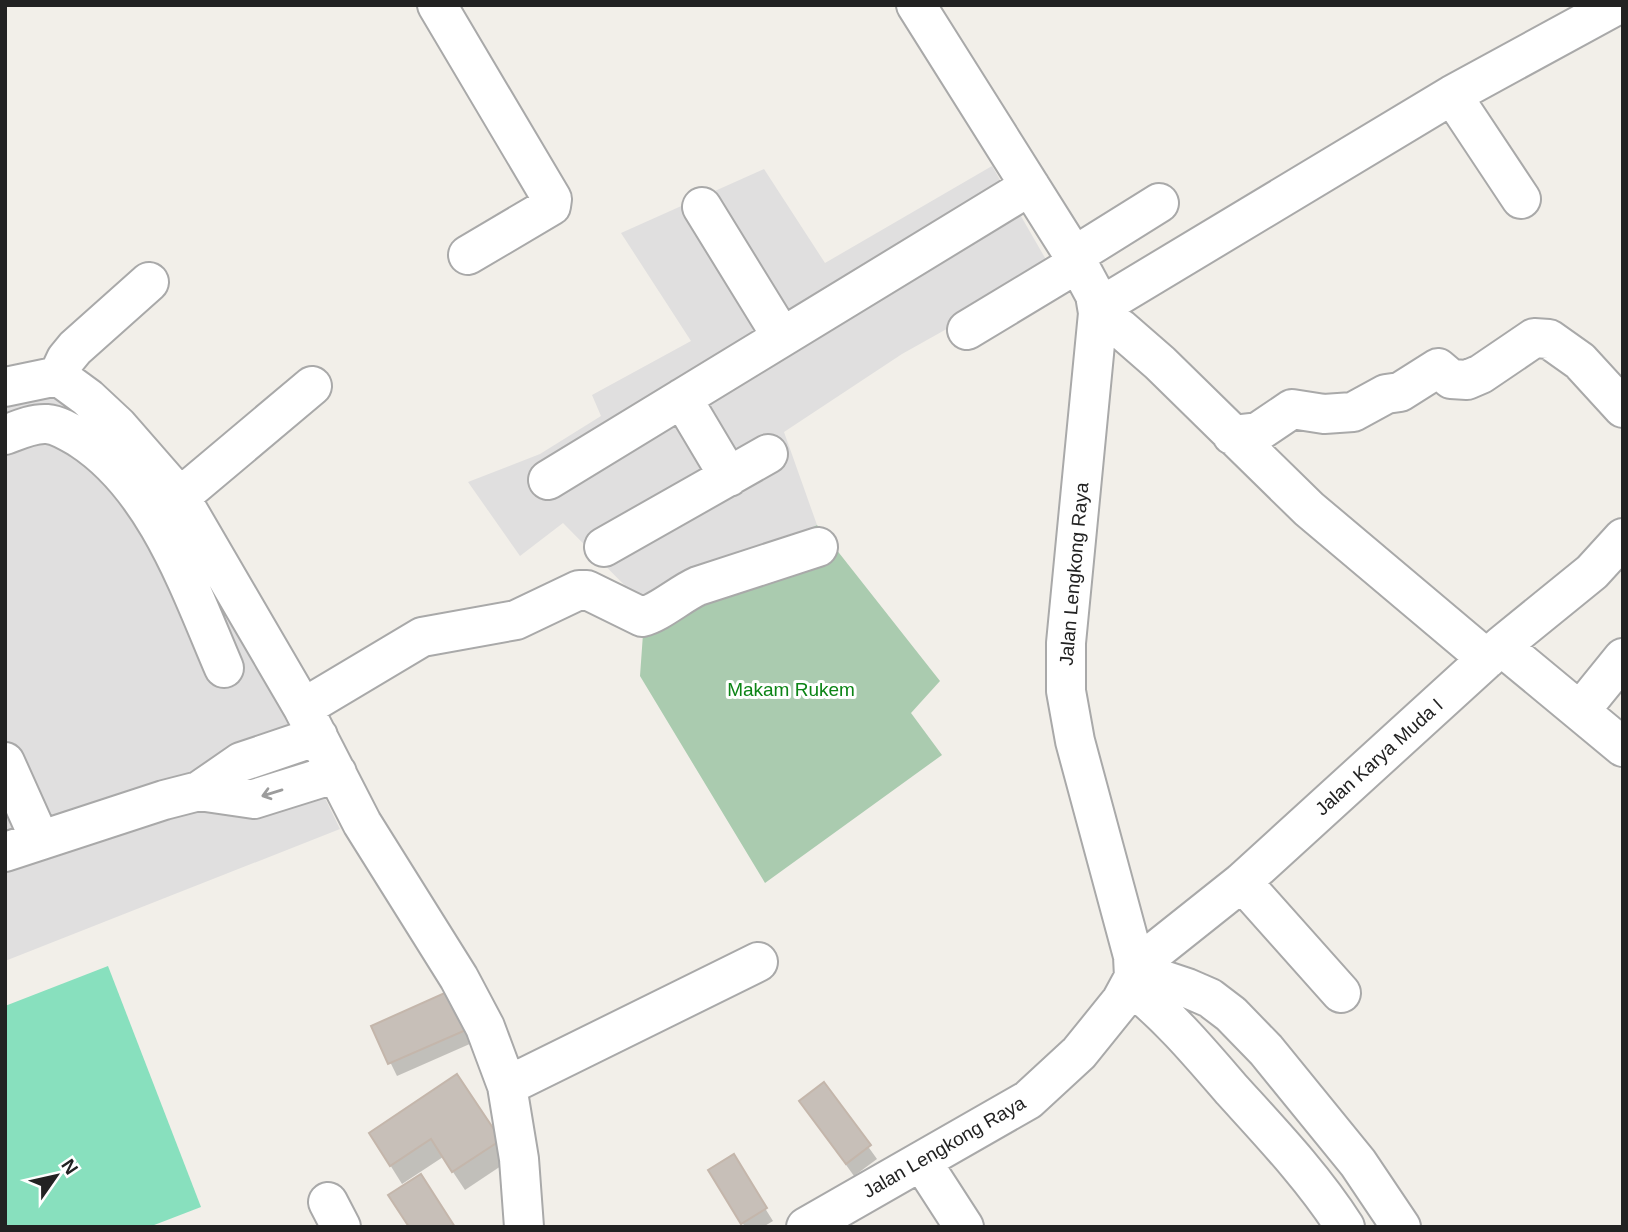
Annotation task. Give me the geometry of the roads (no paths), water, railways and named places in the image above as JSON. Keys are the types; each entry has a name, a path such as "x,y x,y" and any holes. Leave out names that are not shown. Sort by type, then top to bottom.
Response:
{"street":[{"path":"437,5 552,199 551,206 468,255"},
{"name":"Jalan Lengkong Raya","path":"806,1227 1028,1100 1079,1053 1097,1032 1133,977 1133,956 1075,741 1066,691 1066,643 1098,311 1095,295 1076,259 916,5"},
{"path":"1615,9 1452,95 1098,311 1160,363 1309,509 1494,653 1580,711 1623,747"},
{"path":"1452,95 1521,199"},
{"path":"548,480 1030,186"},
{"path":"967,330 1159,203"},
{"path":"702,207 782,337"},
{"path":"58,376 75,348 149,282"},
{"path":"1232,435 1258,432 1292,409 1324,414 1353,412 1386,394 1400,392 1438,368 1451,379 1467,380 1482,374 1534,338 1549,339 1580,361 1621,406"},
{"path":"5,387 58,376 88,398 118,426 180,497 311,722 362,823 459,978 485,1027 507,1086 519,1159 524,1227"},
{"path":"180,497 312,386"},
{"path":"682,398 729,477"},
{"path":"5,435 47,424 60,428 91,446 118,469 161,529 224,668"},
{"path":"604,547 768,454"},
{"name":"Jalan Karya Muda I","path":"1133,977 1242,882 1494,653 1592,572 1623,538"},
{"path":"5,762 23,846 199,791 241,762 311,722 422,637 516,620 579,590 587,590 637,615 649,615 681,593 698,586 818,547"},
{"path":"1580,711 1623,658"},
{"path":"199,791 254,799 337,773"},
{"path":"1242,882 1341,993"},
{"path":"507,1086 758,962"},
{"path":"1133,977 1277,1140 1345,1227"},
{"path":"1133,977 1164,980 1188,988 1210,998 1231,1014 1266,1050 1358,1163 1401,1227"},
{"path":"922,1162 964,1227"}],"park label":[{"name":"Makam Rukem","path":"791,689"}]}
